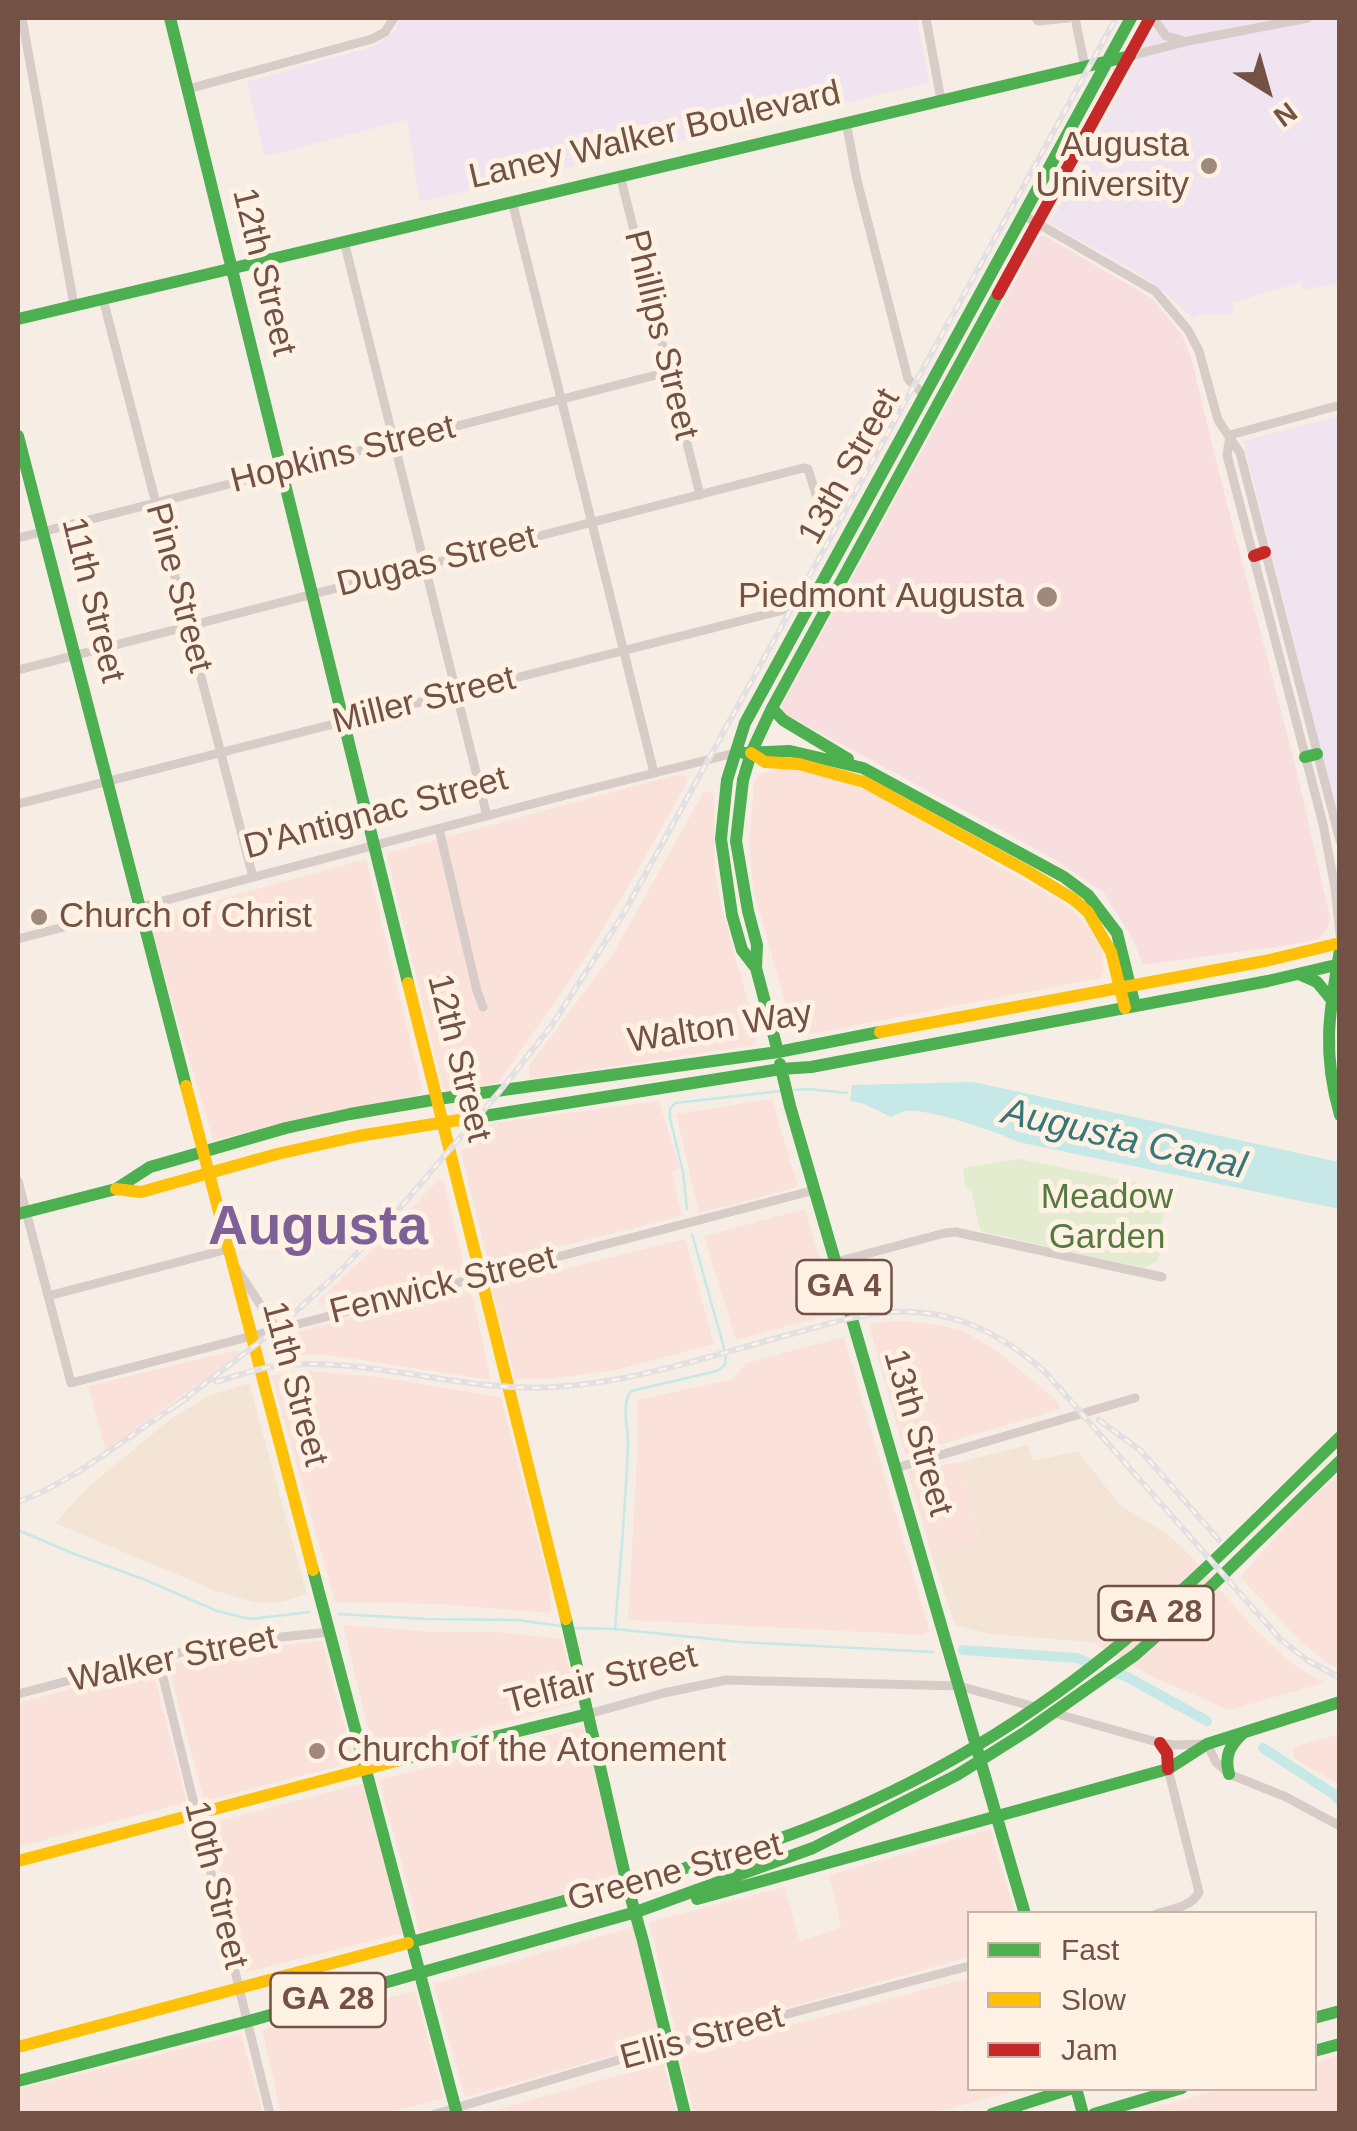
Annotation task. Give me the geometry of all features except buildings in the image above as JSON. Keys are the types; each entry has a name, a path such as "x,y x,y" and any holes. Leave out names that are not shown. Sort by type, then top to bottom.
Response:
{"main road":[{"name":"12th Street","path":"170,18 685,2114"},
{"name":"13th Street","path":"756,968 742,950 737,932 722,839 727,780 745,723 1131,18"},
{"name":"13th Street","path":"1024,1911 784,1084 756,968 757,945 736,841 743,780 772,708 1152,18"},
{"name":"Laney Walker Boulevard","path":"18,319 1130,56"},
{"name":"11th Street","path":"18,436 456,2111"},
{"path":"772,708 783,720 862,768"},
{"name":"D'Antignac Street","path":"735,753 790,751 862,768 1077,886 1102,911 1116,933 1124,954 1125,986"},
{"name":"D'Antignac Street","path":"751,753 765,762 799,764 864,782 1059,890 1088,912 1100,930 1130,1007"},
{"path":"1339,955 1330,1003 1329,1056 1340,1115"},
{"name":"Walton Way","path":"22,1212 116,1188 150,1167 318,1121 778,1052 1125,986 1265,962 1339,955"},
{"name":"Walton Way","path":"116,1188 141,1192 306,1147 443,1122 811,1067 1268,982 1300,974 1339,955"},
{"path":"1300,974 1317,982 1330,1003"},
{"name":"GA 28","path":"627,1884 754,1848 826,1821 920,1777 1032,1709 1128,1638 1340,1437"},
{"name":"GA 28","path":"636,1912 813,1848 956,1776 1028,1732 1135,1656 1340,1461"},
{"name":"Greene Street","path":"18,2081 1168,1769 1207,1744 1340,1702"},
{"name":"Telfair Street","path":"18,1861 588,1714"},
{"path":"1229,1774 1226,1755 1249,1729"},
{"path":"1160,1743 1167,1753 1168,1769"},
{"name":"Greene Street","path":"18,2047 627,1884"},
{"path":"992,2114 1065,2091"},
{"path":"1094,2114 1172,2091"}],"street":[{"path":"22,18 74,305"},
{"path":"188,90 372,39 384,32 394,18"},
{"path":"926,18 941,100"},
{"path":"1036,18 1072,18 1085,66"},
{"path":"1152,18 1166,36 1188,41"},
{"name":"Laney Walker Boulevard","path":"1130,56 1308,18"},
{"path":"846,122 908,379 924,395"},
{"name":"Phillips Street","path":"620,175 700,495"},
{"path":"512,201 654,773"},
{"path":"1023,215 1154,292 1188,330 1199,351 1218,420 1240,453 1259,554 1311,756 1340,935"},
{"path":"344,240 487,816"},
{"name":"Pine Street","path":"102,299 253,877"},
{"name":"Hopkins Street","path":"18,538 668,372"},
{"path":"1230,435 1340,405"},
{"name":"Dugas Street","path":"18,670 803,468 808,469 823,517"},
{"name":"Miller Street","path":"18,804 831,598"},
{"name":"D'Antignac Street","path":"18,939 735,753"},
{"path":"1311,756 1337,820 1340,841"},
{"path":"1322,824 1337,820"},
{"path":"439,829 484,1007"},
{"path":"18,1181 22,1212 48,1296 229,1254 276,1328"},
{"name":"Fenwick Street","path":"48,1296 71,1383 816,1190"},
{"path":"836,1262 956,1232 1162,1277"},
{"path":"896,1468 1135,1398"},
{"name":"Walker Street","path":"18,1694 232,1642 330,1632"},
{"name":"10th Street","path":"158,1657 270,2114"},
{"name":"Telfair Street","path":"588,1714 726,1680 959,1686 1160,1743 1207,1744"},
{"path":"1207,1744 1216,1762 1229,1774 1286,1797 1340,1826"},
{"path":"1166,1911 1192,1903 1199,1892 1168,1769"},
{"name":"Ellis Street","path":"435,2114 456,2111 666,2046 967,1967"}],"shaded area":[{"path":"401,18 917,18 929,83 420,202 407,120 265,156 247,82 375,46 394,31"},
{"name":"Augusta University","path":"1159,18 1339,18 1339,283 1303,290 1301,282 1232,303 1234,313 1206,313 1193,318 1132,269 1050,224"},
{"name":"Piedmont Augusta","path":"1040,236 1153,299 1182,335 1191,357 1330,917 1328,928 1319,939 1143,965 1132,938 1104,893 1054,859 782,712 782,705"},
{"path":"1339,416 1339,821 1243,441"},
{"path":"777,769 837,779 868,791 1060,901 1093,934 1102,952 1101,978 796,1034 753,889 749,843 754,784 759,774"},
{"path":"679,774 688,781 631,882 584,960 498,1083 447,1092 387,856"},
{"path":"704,791 714,794 715,873 757,1033 755,1042 750,1046 530,1079 529,1066 614,952"},
{"path":"366,859 422,1087 418,1095 213,1140 151,930 152,918"},
{"path":"772,1099 798,1187 699,1213 676,1114"},
{"path":"659,1101 680,1168 672,1172 682,1216 488,1262 461,1152 484,1124"},
{"path":"439,1179 444,1183 463,1269 454,1277 318,1306 319,1300"},
{"path":"805,1209 836,1313 736,1340 704,1236"},
{"path":"685,1239 714,1344 616,1370 549,1379 515,1379 491,1287"},
{"path":"462,1291 473,1298 491,1380 322,1354 274,1356 271,1343 299,1331"},
{"path":"894,1321 962,1330 998,1352 1056,1400 1061,1409 905,1455 869,1324"},
{"path":"844,1337 930,1632 922,1635 628,1620 637,1400 733,1379 746,1363"},
{"path":"237,1350 238,1355 106,1450 88,1386"},
{"path":"309,1371 380,1377 501,1397 549,1583 551,1613 438,1604 335,1602 271,1375"},
{"path":"249,1383 307,1594 281,1602 257,1603 216,1591 55,1523 88,1487 172,1418 206,1397"},
{"path":"1028,1445 1033,1461 1078,1451 1119,1504 1168,1535 1191,1556 1092,1642 990,1634 955,1625 932,1556 980,1540 960,1462"},
{"path":"960,1462 980,1541 932,1556 907,1470"},
{"path":"1339,1473 1339,1668 1303,1644 1240,1577 1306,1503"},
{"path":"1191,1556 1257,1632 1293,1664 1324,1683 1229,1710 1151,1676 1092,1642"},
{"path":"343,1625 562,1639 578,1703 375,1756"},
{"path":"322,1641 354,1762 204,1801 168,1665 243,1649"},
{"path":"152,1667 187,1802 18,1847 18,1703"},
{"path":"583,1726 620,1879 420,1933 379,1780"},
{"path":"1339,1734 1339,1784 1295,1759 1293,1747"},
{"path":"364,1783 403,1933 246,1972 208,1824"},
{"path":"990,1829 1014,1911 967,1911 967,1958 677,2039 649,1922 784,1887 800,1941 841,1928 829,1875"},
{"path":"633,1927 661,2042 465,2097 433,1984"},
{"path":"967,1979 967,2091 1014,2091 934,2113 694,2113 679,2055"},
{"path":"415,1991 444,2098 387,2113 281,2113 262,2030"},
{"path":"241,2034 263,2113 18,2113 18,2089"},
{"path":"1339,2055 1339,2113 1135,2113 1215,2091 1317,2091 1317,2061"},
{"path":"663,2063 677,2113 484,2113"}],"green space":[{"name":"Meadow Garden","path":"1020,1159 1170,1190 1159,1235 1165,1241 1157,1261 1143,1268 980,1231 963,1168"}],"water":[{"name":"Augusta Canal","path":"974,1082 1339,1162 1339,1209 1018,1142 930,1113 906,1111 891,1117 850,1101 852,1085"}],"waterway":[{"path":"794,1090 847,1093"},
{"path":"687,1209 670,1109 675,1103 781,1091"},
{"path":"615,1629 626,1490 628,1396 631,1391 717,1371 725,1365 726,1355 692,1234"},
{"path":"18,1530 217,1611 250,1619 310,1612"},
{"path":"339,1614 518,1620 561,1626"},
{"path":"574,1628 933,1652"},
{"path":"963,1650 1077,1658 1094,1665"},
{"path":"1110,1671 1207,1721"},
{"path":"1263,1748 1340,1801"}],"railway":[{"path":"175,1406 278,1328 340,1271 393,1216 552,1025 624,913 1116,18"},
{"path":"216,1382 268,1367 309,1364 379,1369 484,1385 555,1387 648,1373 868,1315 911,1312 949,1317 1000,1339 1046,1373 1280,1639 1340,1678"},
{"path":"18,1502 84,1468 186,1399"},
{"path":"1099,1420 1141,1451 1219,1540"}],"traffic: fast":[{"path":"170,18 408,983"},
{"path":"756,968 742,950 732,915 721,839 727,780 745,723 1131,18"},
{"path":"18,319 1130,56"},
{"path":"778,1052 756,968 757,945 736,841 743,780 772,708 998,294"},
{"path":"18,436 186,1086"},
{"path":"772,708 783,720 848,759"},
{"path":"744,753 790,751 863,768 1064,877 1088,895 1117,933 1135,1006"},
{"path":"1305,757 1317,754"},
{"path":"1340,950 1329,1032 1331,1072 1340,1115"},
{"path":"478,1117 811,1067 1340,964"},
{"path":"1299,974 1317,982 1331,999"},
{"path":"18,1214 116,1189 150,1167 350,1114 778,1052 880,1032"},
{"path":"780,1064 1024,1911"},
{"path":"627,1884 718,1859 852,1810 936,1769 1017,1720 1131,1635 1340,1437"},
{"path":"636,1912 813,1848 957,1775 1027,1731 1135,1655 1340,1461"},
{"path":"313,1570 457,2114"},
{"path":"566,1619 685,2114"},
{"path":"697,1899 1168,1769 1207,1744 1340,1702"},
{"path":"396,1761 588,1714"},
{"path":"1229,1774 1229,1751 1243,1733"},
{"path":"408,1943 627,1884"},
{"path":"18,2081 249,2021 636,1912"},
{"path":"1317,2017 1340,2011"},
{"path":"1317,2050 1340,2044"},
{"path":"992,2114 1064,2091"},
{"path":"1077,2091 1083,2114"},
{"path":"1094,2114 1172,2091"}],"traffic: slow":[{"path":"751,753 765,762 799,764 864,782 1073,899 1088,912 1111,952 1125,1008"},
{"path":"880,1032 1265,961 1340,943"},
{"path":"408,983 566,1619"},
{"path":"186,1086 313,1570"},
{"path":"116,1189 141,1192 277,1154 358,1136 478,1117"},
{"path":"18,1861 396,1761"},
{"path":"18,2047 408,1943"}],"traffic: jam":[{"path":"998,294 1150,18"},
{"path":"1254,556 1265,552"},
{"path":"1160,1743 1167,1753 1168,1769"}],"place":[{"name":"Augusta University","path":"1209,166"},
{"name":"Piedmont Augusta","path":"1047,597"},
{"name":"Church of Christ","path":"39,917"},
{"name":"Church of the Atonement","path":"317,1751"}],"district":[{"name":"Augusta","path":"318,1229"}]}
